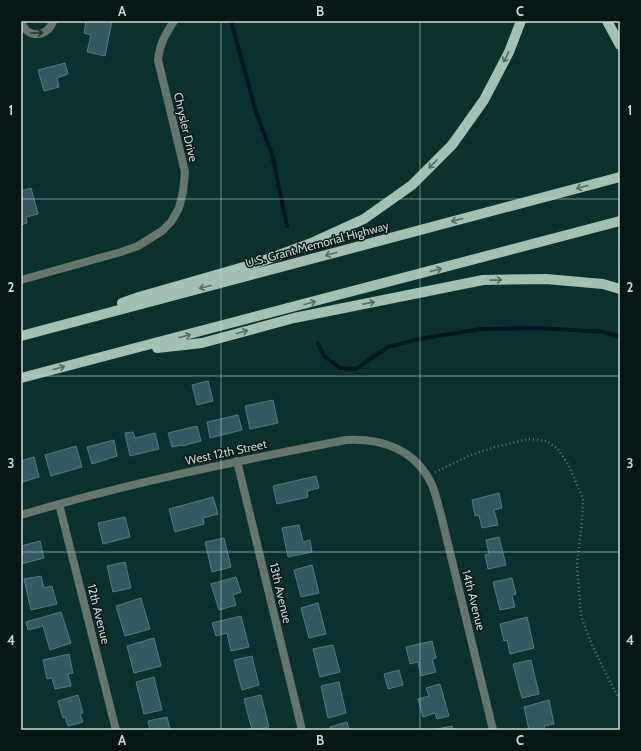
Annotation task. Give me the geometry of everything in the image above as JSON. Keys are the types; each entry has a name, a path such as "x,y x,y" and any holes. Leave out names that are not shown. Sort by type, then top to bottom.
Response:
{"main road":[{"path":"72,322 139,297 254,264 309,244 364,218 412,184 452,145 484,100 509,52 521,21"},
{"path":"607,21 620,45"},
{"name":"U.S. Grant Memorial Highway","path":"21,336 620,177"},
{"path":"21,378 620,221"},
{"path":"121,352 202,343 294,318 483,280 546,279 603,284 620,290"}],"street":[{"path":"21,22 27,31 36,34 45,32 49,29 53,21"},
{"name":"Chrysler Drive","path":"21,280 138,246 162,231 171,222 179,208 183,192 185,172 158,60 159,48 174,21"},
{"name":"West 12th Street","path":"21,515 92,495 237,461 346,440 362,439 378,441 392,446 406,454 418,464 427,476"},
{"name":"13th Avenue","path":"237,461 302,730"},
{"name":"14th Avenue","path":"427,476 433,486 441,515 493,730"},
{"name":"12th Avenue","path":"59,504 116,730"}],"path":[{"path":"427,476 471,455 495,446 529,438 546,441 557,448 568,464 583,498 577,565 581,616 592,645 614,690 620,698"}],"building":[{"path":"86,21 112,21 105,56 87,52 91,35 84,33"},
{"path":"65,63 68,74 57,78 59,87 44,91 38,70"},
{"path":"31,188 38,214 26,217 27,223 21,225 21,191"},
{"path":"208,381 213,401 197,405 192,385"},
{"path":"273,400 278,423 250,429 245,406"},
{"path":"238,415 242,430 210,438 207,422"},
{"path":"197,426 201,441 172,447 168,433"},
{"path":"133,432 135,438 155,433 159,449 130,456 125,433"},
{"path":"114,440 117,456 92,464 87,447"},
{"path":"76,446 82,467 51,476 45,455"},
{"path":"34,457 39,477 22,482 21,461"},
{"path":"316,476 319,488 307,491 308,497 277,504 273,486"},
{"path":"499,493 502,508 494,510 498,525 482,528 479,515 475,516 472,500"},
{"path":"213,497 218,514 203,518 204,524 175,532 169,509"},
{"path":"125,517 130,537 103,544 98,523"},
{"path":"299,525 303,542 310,540 312,552 288,557 282,528"},
{"path":"499,537 506,565 488,569 485,555 489,554 486,540"},
{"path":"224,538 231,567 212,572 205,542"},
{"path":"40,541 44,558 21,564 21,546"},
{"path":"125,562 131,588 113,592 107,566"},
{"path":"312,565 319,593 301,597 294,570"},
{"path":"41,576 44,588 52,586 57,604 31,610 24,579"},
{"path":"236,577 241,592 233,595 236,605 219,610 211,584"},
{"path":"512,578 516,594 512,595 515,607 500,610 493,582"},
{"path":"141,598 150,629 125,636 116,606"},
{"path":"318,603 326,634 309,638 301,608"},
{"path":"61,612 71,643 50,650 43,626 28,630 26,622"},
{"path":"241,616 249,647 231,651 227,633 216,636 212,623"},
{"path":"527,617 534,648 510,654 507,640 504,641 500,624"},
{"path":"154,638 161,666 134,673 127,646"},
{"path":"432,641 436,658 432,659 436,672 421,676 418,662 410,664 406,647"},
{"path":"333,645 340,672 320,677 313,649"},
{"path":"69,654 73,673 68,674 71,686 55,689 52,678 47,679 43,660"},
{"path":"252,656 259,685 242,690 234,660"},
{"path":"531,660 539,694 522,698 513,664"},
{"path":"399,670 403,685 388,689 384,674"},
{"path":"154,677 162,710 144,714 136,682"},
{"path":"339,682 346,713 328,718 321,686"},
{"path":"440,684 449,716 437,719 435,713 423,717 418,699 429,696 426,688"},
{"path":"78,695 83,713 80,714 83,722 68,726 65,717 63,718 58,701"},
{"path":"261,695 269,727 252,730 244,699"},
{"path":"549,700 554,724 544,726 545,730 529,730 524,707"},
{"path":"167,717 170,730 150,730 148,721"},
{"path":"347,722 349,730 331,730 330,727"},
{"path":"452,726 453,730 437,729"}],"waterway":[{"path":"231,21 256,112 272,154 287,226"},
{"path":"318,343 324,356 340,368 356,369 388,347 419,339 481,329 539,328 604,332 620,337"}]}
